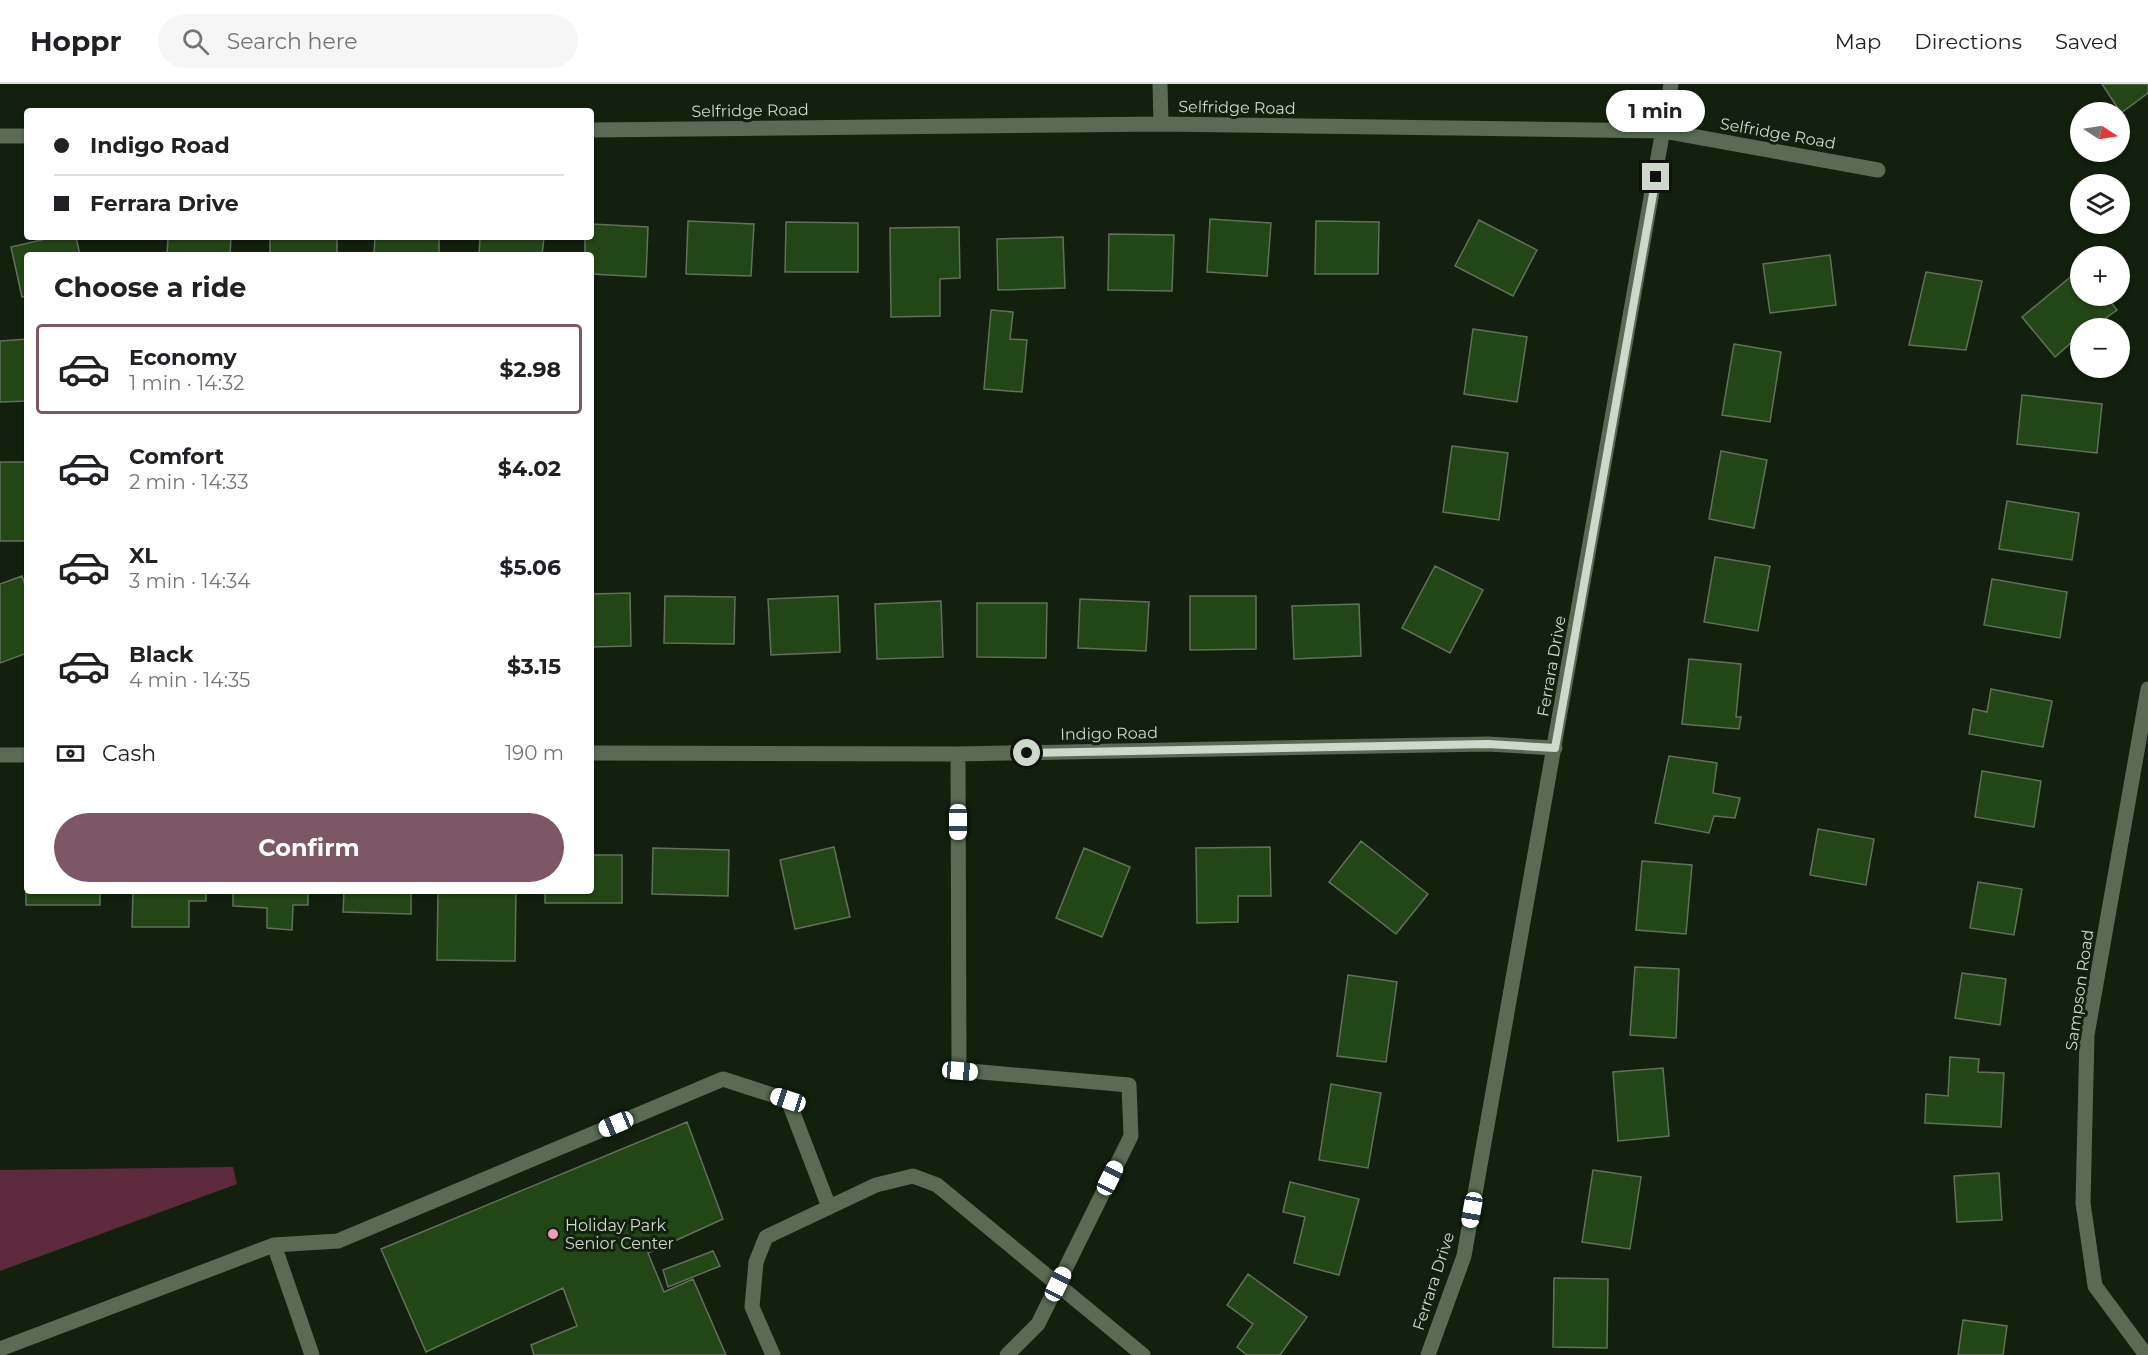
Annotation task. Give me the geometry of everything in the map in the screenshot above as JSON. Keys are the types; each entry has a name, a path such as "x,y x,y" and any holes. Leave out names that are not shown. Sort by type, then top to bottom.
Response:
{"street":[{"path":"1160,84 1161,124"},
{"name":"Ferrara Drive","path":"1428,1355 1464,1256 1671,84"},
{"name":"Selfridge Road","path":"594,130 1161,124 1664,131 1878,170"},
{"path":"0,136 24,136"},
{"name":"Sampson Road","path":"2146,1355 2095,1286 2083,1203 2087,1035 2148,689"},
{"name":"Indigo Road","path":"594,753 958,754 1488,744 1555,748"},
{"path":"958,754 960,1071 1129,1085 1131,1136 1038,1324 1006,1355"},
{"path":"0,755 24,755"},
{"path":"0,1349 274,1245 338,1241 723,1079 788,1100 829,1207"},
{"path":"772,1355 752,1307 756,1262 766,1237 876,1185 913,1176 937,1185 1143,1355"},
{"path":"274,1245 312,1355"}],"shaded area":[{"path":"233,1167 237,1184 0,1271 0,1170"}],"building":[{"path":"2102,84 2148,84 2148,93 2130,106 2130,102 2114,102"},
{"path":"1210,219 1271,223 1267,276 1207,272"},
{"path":"1479,220 1537,250 1513,296 1455,266"},
{"path":"688,221 754,224 751,276 686,274"},
{"path":"1316,221 1379,222 1378,274 1315,274"},
{"path":"786,222 858,223 858,272 785,272"},
{"path":"594,224 648,227 646,277 594,274 594,252 585,252 585,240 594,240"},
{"path":"959,227 960,278 940,279 940,316 891,317 890,228"},
{"path":"1109,234 1174,235 1172,291 1108,290"},
{"path":"1063,237 1065,288 998,290 997,239"},
{"path":"41,240 77,240 79,252 24,252 24,297 22,297 11,247"},
{"path":"168,240 231,240 230,252 167,252"},
{"path":"270,240 337,240 337,252 270,252"},
{"path":"375,240 439,240 439,252 374,252"},
{"path":"480,240 544,240 542,252 479,252"},
{"path":"1830,255 1836,305 1770,313 1763,264"},
{"path":"1926,272 1982,281 1966,350 1909,345"},
{"path":"2070,277 2070,306 2114,306 2117,310 2106,318 2070,318 2070,344 2055,357 2022,317"},
{"path":"991,310 1013,312 1010,339 1027,340 1022,392 984,389"},
{"path":"1473,329 1527,337 1517,402 1464,394"},
{"path":"24,339 24,401 0,402 0,341"},
{"path":"1734,344 1781,352 1770,422 1722,415"},
{"path":"2022,395 2102,404 2097,453 2017,444"},
{"path":"1452,446 1508,453 1499,520 1443,512"},
{"path":"1721,451 1767,460 1754,528 1709,519"},
{"path":"0,462 24,462 24,541 0,541"},
{"path":"2007,501 2079,513 2072,560 1999,549"},
{"path":"1715,557 1770,566 1758,631 1704,622"},
{"path":"1435,566 1483,590 1450,653 1402,628"},
{"path":"22,576 24,582 24,654 0,663 0,584"},
{"path":"1992,579 2067,592 2060,638 1984,625"},
{"path":"630,593 631,646 594,647 594,594"},
{"path":"665,596 735,597 734,644 664,643"},
{"path":"838,596 840,652 771,655 768,599"},
{"path":"1190,596 1256,596 1256,649 1190,650"},
{"path":"1080,599 1149,602 1146,651 1078,648"},
{"path":"941,601 943,657 877,659 875,604"},
{"path":"977,603 1047,603 1046,658 977,657"},
{"path":"1359,604 1361,656 1294,659 1292,606"},
{"path":"1689,659 1741,664 1736,717 1741,717 1739,729 1682,724"},
{"path":"1991,689 2052,701 2043,747 1969,734 1973,709 1987,712"},
{"path":"1669,756 1717,763 1713,793 1740,798 1735,818 1714,816 1709,833 1655,823"},
{"path":"1982,771 2041,781 2034,827 1975,817"},
{"path":"1818,829 1874,839 1866,885 1810,875"},
{"path":"1361,841 1428,894 1396,934 1329,882"},
{"path":"834,847 850,917 795,929 780,860"},
{"path":"1270,847 1271,896 1238,896 1238,922 1197,923 1196,848"},
{"path":"653,848 729,850 728,896 652,894"},
{"path":"1084,848 1130,867 1102,937 1056,918"},
{"path":"594,855 622,855 622,903 545,903 545,894 594,894"},
{"path":"1642,861 1692,865 1686,934 1636,930"},
{"path":"1978,882 2022,889 2014,935 1970,928"},
{"path":"26,894 100,894 100,905 26,905"},
{"path":"133,894 206,894 206,901 189,901 189,927 132,927"},
{"path":"233,894 308,894 308,905 293,905 292,930 267,928 267,908 233,906"},
{"path":"344,894 411,894 411,914 343,912"},
{"path":"438,894 516,894 515,961 437,960"},
{"path":"1635,967 1679,969 1676,1038 1630,1035"},
{"path":"1962,973 2006,979 2000,1025 1955,1018"},
{"path":"1348,975 1397,982 1386,1062 1337,1056"},
{"path":"1950,1057 1979,1059 1978,1072 2004,1073 2001,1127 1925,1123 1926,1094 1948,1096"},
{"path":"1663,1068 1669,1136 1618,1141 1613,1072"},
{"path":"1331,1084 1381,1093 1368,1168 1319,1160"},
{"name":"Holiday Park Senior Center","path":"687,1122 723,1219 648,1253 664,1292 693,1279 726,1355 534,1355 531,1345 577,1326 563,1288 426,1352 381,1249"},
{"path":"1593,1170 1641,1177 1630,1249 1582,1242"},
{"path":"1999,1173 2002,1220 1957,1222 1954,1176"},
{"path":"1290,1182 1359,1199 1339,1275 1294,1263 1305,1217 1283,1212"},
{"path":"713,1251 720,1266 668,1287 663,1270"},
{"path":"1248,1274 1307,1317 1280,1355 1247,1355 1237,1347 1253,1324 1227,1305"},
{"path":"1554,1278 1608,1279 1607,1348 1553,1347"},
{"path":"1963,1320 2007,1326 2003,1355 1958,1355"}],"place":[{"name":"Holiday Park Senior Center","path":"553,1234"}],"route":[{"path":"1027,753 1488,744 1555,748 1656,177"}]}
